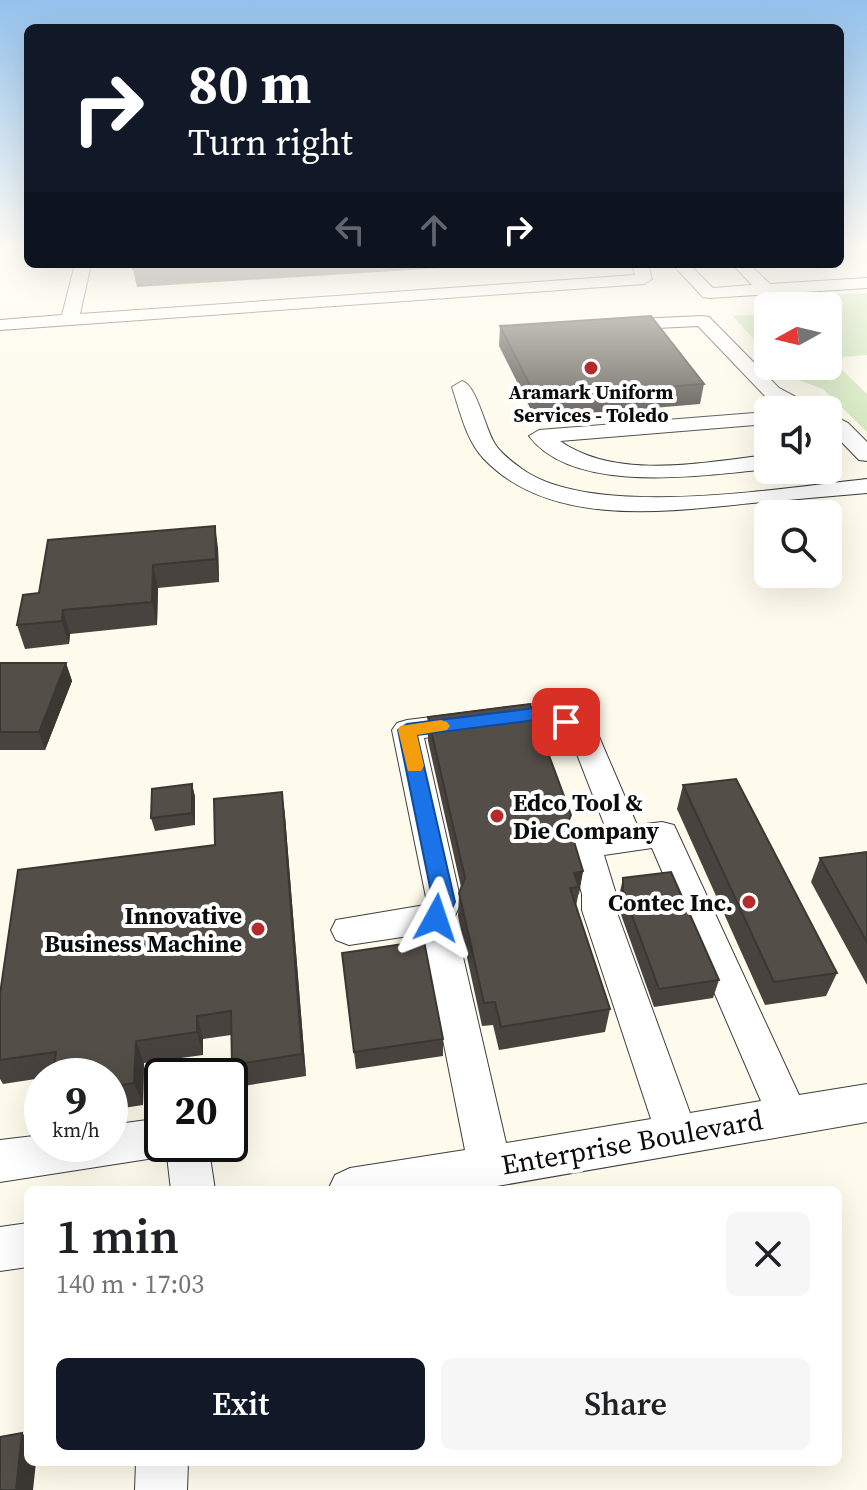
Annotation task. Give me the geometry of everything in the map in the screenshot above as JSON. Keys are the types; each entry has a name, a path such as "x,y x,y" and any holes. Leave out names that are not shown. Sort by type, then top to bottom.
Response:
{"street":[{"path":"0,325 119,317"},
{"path":"602,326 703,321 772,392 780,396"},
{"path":"462,387 490,453 531,483 576,497 640,505 863,492"},
{"path":"754,419 539,436 562,453 583,463 612,468 664,470 754,463"},
{"path":"638,428 684,503"},
{"path":"842,428 867,455"},
{"path":"490,1166 436,918 444,902 407,730 535,714 566,722 586,739 626,839"},
{"path":"677,1135 599,910 599,894 584,845 662,834 788,1116"},
{"path":"349,930 436,918"},
{"name":"Enterprise Boulevard","path":"373,1186 867,1103"},
{"path":"7,1160 144,1141"},
{"path":"189,1162 192,1186"},
{"path":"0,1249 24,1246"},
{"path":"161,1490 162,1466"}],"green space":[{"path":"733,317 754,317 754,339"},
{"path":"842,317 867,317 867,355 842,357"},
{"path":"842,370 867,394 867,432 842,408 842,396 830,396 823,389 799,380 842,380"}],"building":[{"name":"Aramark Uniform Services - Toledo","path":"651,317 704,384 536,397 500,326"},
{"path":"215,526 216,559 153,565 152,602 63,610 62,621 17,625 23,595 39,593 48,540"},
{"path":"0,663 66,663 39,732 0,732"},
{"name":"Edco Tool & Die Company","path":"530,704 571,815 568,822 583,871 574,873 579,887 570,888 610,1009 501,1027 495,1002 484,1003 459,893 465,878 428,717"},
{"name":"Contec Inc.","path":"736,779 837,973 774,982 683,785"},
{"path":"192,784 192,813 151,818 152,789"},
{"path":"282,792 302,1054 248,1062 248,1058 232,1058 231,1011 197,1016 197,1032 136,1041 134,1083 128,1084 128,1058 55,1058 56,1052 0,1060 0,994 18,870 215,845 214,799"},
{"path":"867,852 867,942 820,858"},
{"name":"Edco Tool & Die Company","path":"671,872 719,980 659,989 623,891 623,878"},
{"path":"424,941 443,1039 354,1052 342,953"},
{"path":"22,1433 16,1490 0,1490 0,1437"}],"slow traffic":[{"path":"415,766 407,730 441,726"}],"place":[{"name":"Aramark Uniform Services - Toledo","path":"591,368"},
{"name":"Edco Tool & Die Company","path":"497,816"},
{"name":"Contec Inc.","path":"749,902"},
{"name":"Innovative Business Machine","path":"258,929"}],"route":[{"path":"436,918 444,902 407,730 535,714 566,722"}]}
